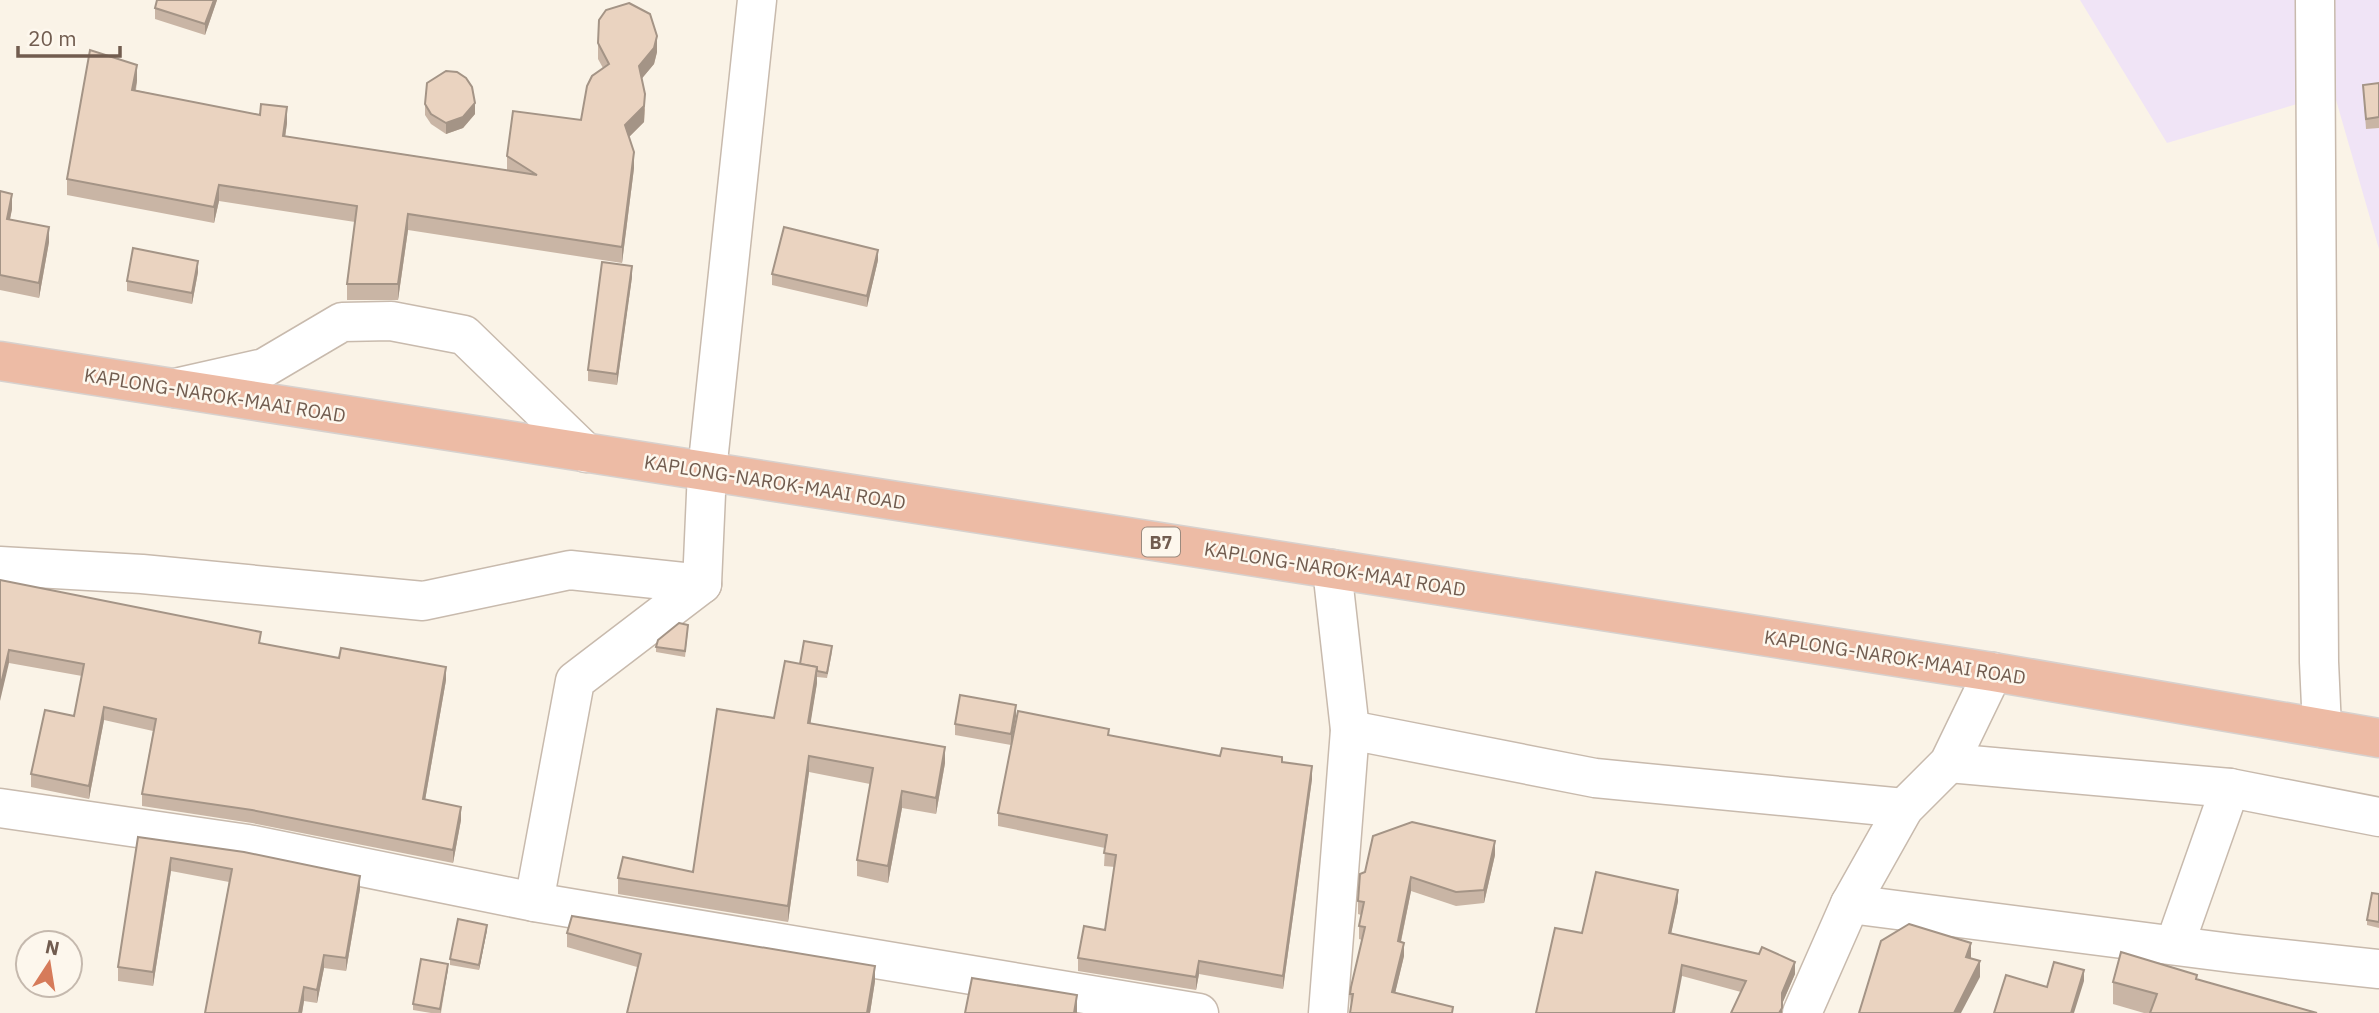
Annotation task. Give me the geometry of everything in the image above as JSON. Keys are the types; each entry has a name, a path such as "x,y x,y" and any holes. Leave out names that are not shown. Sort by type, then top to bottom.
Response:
{"highway":[{"name":"KAPLONG-NAROK-MAAI ROAD","path":"0,362 1993,672 2379,738"}],"street":[{"path":"702,584 707,471 757,0"},
{"path":"2315,0 2318,649 2322,728"},
{"path":"173,388 264,368 342,322 391,321 464,335 586,453"},
{"path":"0,566 142,574 423,601 570,570 702,584"},
{"path":"1328,1013 1350,730 1332,569"},
{"path":"534,902 575,681 702,584"},
{"path":"1802,1013 1850,904 1904,808 1949,763 1993,672"},
{"path":"1350,730 1595,779 1904,808"},
{"path":"1949,763 2230,788 2379,817"},
{"path":"2175,944 2230,788"},
{"path":"0,808 248,844 534,902 1199,1013"},
{"path":"1850,904 2379,969"}],"shaded area":[{"path":"2080,0 2379,0 2379,249 2334,93 2167,143"}],"building":[{"path":"157,0 214,0 205,24 155,8"},
{"path":"629,3 650,14 657,36 654,48 639,66 645,94 644,106 625,125 634,152 622,247 408,214 398,284 347,284 357,206 219,185 214,207 67,179 90,50 137,65 132,90 260,115 261,104 287,107 283,136 537,175 507,156 513,111 581,120 587,86 592,76 609,64 598,43 599,20 606,10"},
{"path":"446,71 457,72 466,78 472,87 475,103 463,117 446,123 431,114 425,104 427,83"},
{"path":"2379,83 2379,117 2366,119 2363,85"},
{"path":"0,191 12,194 7,219 49,227 39,283 0,275"},
{"path":"784,227 878,250 867,296 772,274"},
{"path":"133,248 198,261 192,293 127,281"},
{"path":"602,262 632,266 617,374 588,370"},
{"path":"0,580 261,632 259,643 339,658 341,648 446,667 423,799 461,807 453,850 252,810 142,794 156,719 104,707 89,786 31,774 45,710 74,716 84,664 9,650 0,688"},
{"path":"679,623 688,625 685,651 656,647 658,640"},
{"path":"804,641 832,646 827,673 817,671 817,667 800,664"},
{"path":"785,661 817,667 808,723 945,747 936,798 902,791 888,866 857,860 873,768 809,756 788,906 618,878 623,857 693,872 717,709 774,718"},
{"path":"960,695 1016,705 1011,734 955,724"},
{"path":"1018,711 1109,729 1108,735 1220,756 1222,748 1282,757 1282,762 1312,766 1283,976 1199,961 1196,977 1078,958 1084,926 1105,930 1116,855 1104,853 1107,835 998,813"},
{"path":"1412,822 1495,841 1484,890 1456,892 1411,877 1398,941 1404,943 1392,992 1453,1007 1452,1013 1350,1013 1353,994 1350,994 1351,987 1365,927 1359,926 1364,902 1358,901 1360,874 1365,872 1373,836"},
{"path":"138,837 244,852 360,876 346,958 324,955 317,990 304,987 299,1013 205,1013 232,869 171,858 153,972 118,967"},
{"path":"1596,872 1678,890 1669,933 1759,954 1762,947 1795,962 1782,993 1782,1008 1779,1013 1731,1013 1746,981 1682,965 1673,1013 1536,1013 1555,928 1582,933"},
{"path":"2372,893 2379,894 2379,922 2367,920"},
{"path":"572,916 875,966 867,1013 627,1013 641,954 567,933"},
{"path":"458,919 487,925 479,965 450,959"},
{"path":"1909,924 1971,943 1966,957 1980,961 1954,1013 1859,1013 1881,941"},
{"path":"2121,952 2197,975 2196,979 2317,1013 2150,1013 2157,994 2113,982"},
{"path":"421,959 448,964 440,1009 413,1004"},
{"path":"2054,962 2084,970 2071,1013 1994,1013 2006,975 2047,987"},
{"path":"972,978 1077,995 1074,1013 965,1013"}]}
